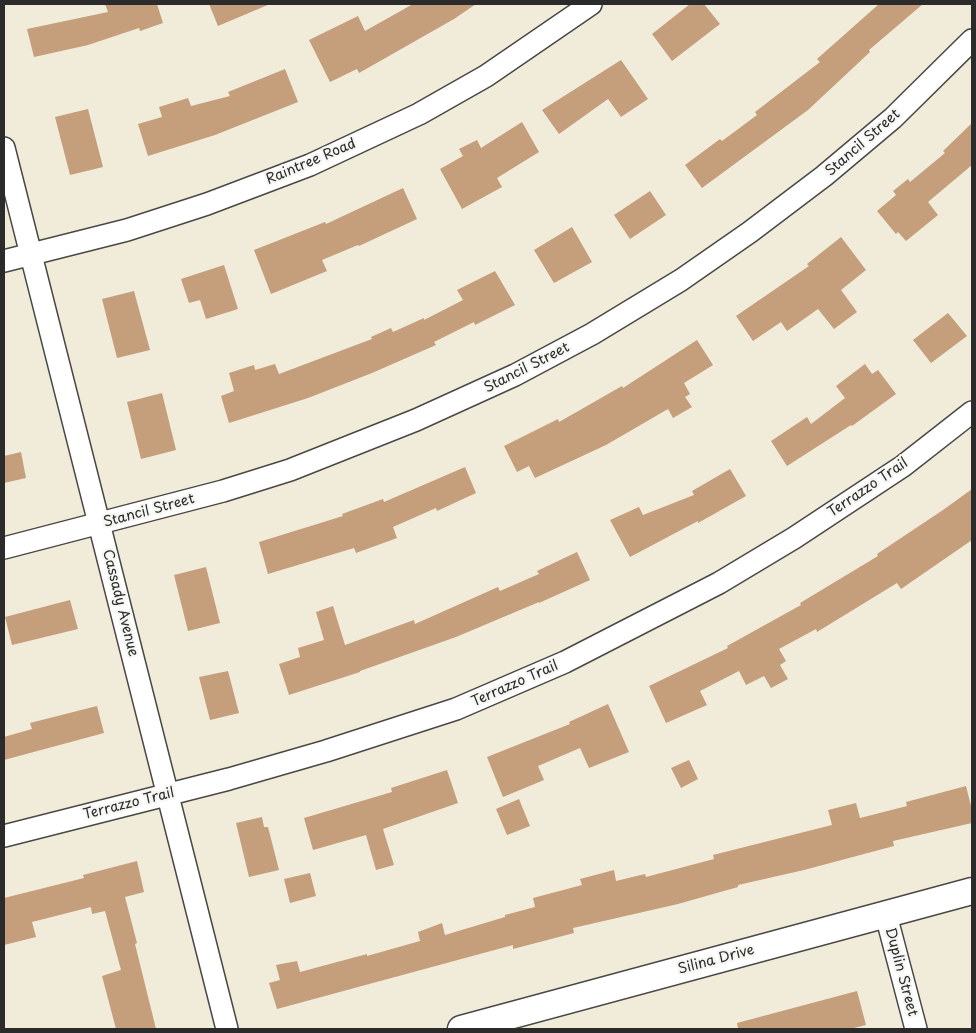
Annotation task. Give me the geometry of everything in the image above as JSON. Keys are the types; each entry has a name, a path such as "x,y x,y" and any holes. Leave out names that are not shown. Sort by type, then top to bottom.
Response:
{"street":[{"name":"Raintree Road","path":"4,261 127,230 207,204 310,165 419,114 478,80 591,4"},
{"name":"Stancil Street","path":"4,548 223,492 290,470 416,420 515,375 592,334 681,280 750,232 824,176 893,118 972,40"},
{"name":"Cassady Avenue","path":"4,148 226,1029"},
{"name":"Terrazzo Trail","path":"4,836 238,777 456,709 565,662 719,583 785,543 903,466 972,412"},
{"name":"Silina Drive","path":"460,1029 972,892"},
{"name":"Duplin Street","path":"886,915 916,1029"}],"building":[{"path":"105,4 157,4 163,23 140,31 139,28 88,45 34,57 27,29 108,12"},
{"path":"209,4 270,4 218,26"},
{"path":"413,4 476,4 454,19 359,73 357,69 330,82 309,40 358,16 365,31"},
{"path":"690,4 704,4 720,24 672,61 652,34"},
{"path":"879,4 923,4 869,50 870,52 808,110 702,188 685,165 757,115 755,112 820,62 817,59"},
{"path":"621,60 648,99 621,117 608,99 559,134 542,110"},
{"path":"285,69 298,102 215,135 148,156 138,124 162,117 159,107 188,98 191,106 230,96 228,92"},
{"path":"88,109 103,167 70,175 55,117"},
{"path":"522,122 539,152 497,178 502,187 462,209 440,169 463,156 459,149 477,140 481,148"},
{"path":"972,123 972,165 928,202 938,215 906,241 898,232 896,234 877,211 896,195 893,191 908,179 910,182 945,153 943,151"},
{"path":"403,188 417,219 359,246 322,260 327,271 271,294 254,250 325,222 326,224"},
{"path":"650,191 666,215 630,239 614,215"},
{"path":"572,227 592,262 554,283 534,250"},
{"path":"841,237 866,270 841,290 857,312 834,329 818,309 787,331 781,322 753,341 736,316 809,266 807,264"},
{"path":"224,265 238,309 206,319 200,300 189,303 181,279"},
{"path":"495,271 515,305 475,325 474,322 434,342 436,345 372,373 308,398 229,423 221,396 234,391 229,373 254,365 255,370 275,364 279,374 372,339 371,337 391,328 393,332 424,318 424,320 463,300 457,290"},
{"path":"134,291 150,350 117,358 102,299"},
{"path":"948,313 967,336 931,363 913,340"},
{"path":"697,340 713,365 684,383 690,394 685,397 692,407 673,418 668,409 606,445 535,478 529,466 517,472 504,446 558,419 559,422 622,386 623,388"},
{"path":"865,364 872,374 878,370 896,394 852,426 787,466 771,441 807,417 811,424 845,398 836,386"},
{"path":"162,393 176,450 141,459 127,402"},
{"path":"21,452 26,478 4,483 4,456"},
{"path":"465,467 476,493 437,511 436,508 393,527 397,538 356,553 354,548 268,574 259,542 343,516 342,514 383,499 384,502"},
{"path":"730,469 746,496 698,523 698,521 630,557 610,520 639,507 643,515 694,495 692,491"},
{"path":"972,489 972,540 901,589 897,583 817,632 816,629 779,649 786,661 780,665 788,679 771,688 764,676 746,685 739,671 700,691 707,705 666,723 649,686 728,648 727,646 801,605 800,603 878,556 877,554"},
{"path":"577,552 590,580 456,637 360,672 289,695 279,664 300,657 298,648 324,640 316,612 333,606 345,645 414,620 415,624 498,587 500,591 539,574 537,571"},
{"path":"206,567 220,623 188,631 174,575"},
{"path":"70,600 78,629 12,645 5,617"},
{"path":"228,671 239,713 210,720 199,677"},
{"path":"608,704 629,752 589,768 580,748 538,766 544,780 503,797 487,757 570,724 569,722"},
{"path":"97,706 104,733 4,760 4,737 32,729 30,723"},
{"path":"689,760 698,779 681,788 671,768"},
{"path":"447,770 458,803 383,829 394,865 376,870 366,835 313,850 304,818 392,792 391,788"},
{"path":"966,786 972,810 972,823 893,841 894,846 738,885 738,887 678,904 573,928 574,933 513,949 513,945 277,1009 269,983 280,980 276,965 297,961 300,972 367,954 367,956 420,941 418,932 442,923 445,935 535,907 533,898 582,885 580,879 614,870 616,881 645,874 646,877 714,859 713,855 832,825 828,810 856,803 860,818 907,806 906,802"},
{"path":"519,799 530,826 507,835 496,809"},
{"path":"262,817 264,827 268,827 279,870 249,877 236,823"},
{"path":"137,861 144,892 125,897 156,1029 116,1029 102,976 121,970 105,911 92,914 91,907 32,922 36,937 4,945 4,898 84,878 83,875"},
{"path":"310,873 316,896 290,903 284,879"},
{"path":"857,991 866,1025 850,1029 738,1029 737,1023"}]}
